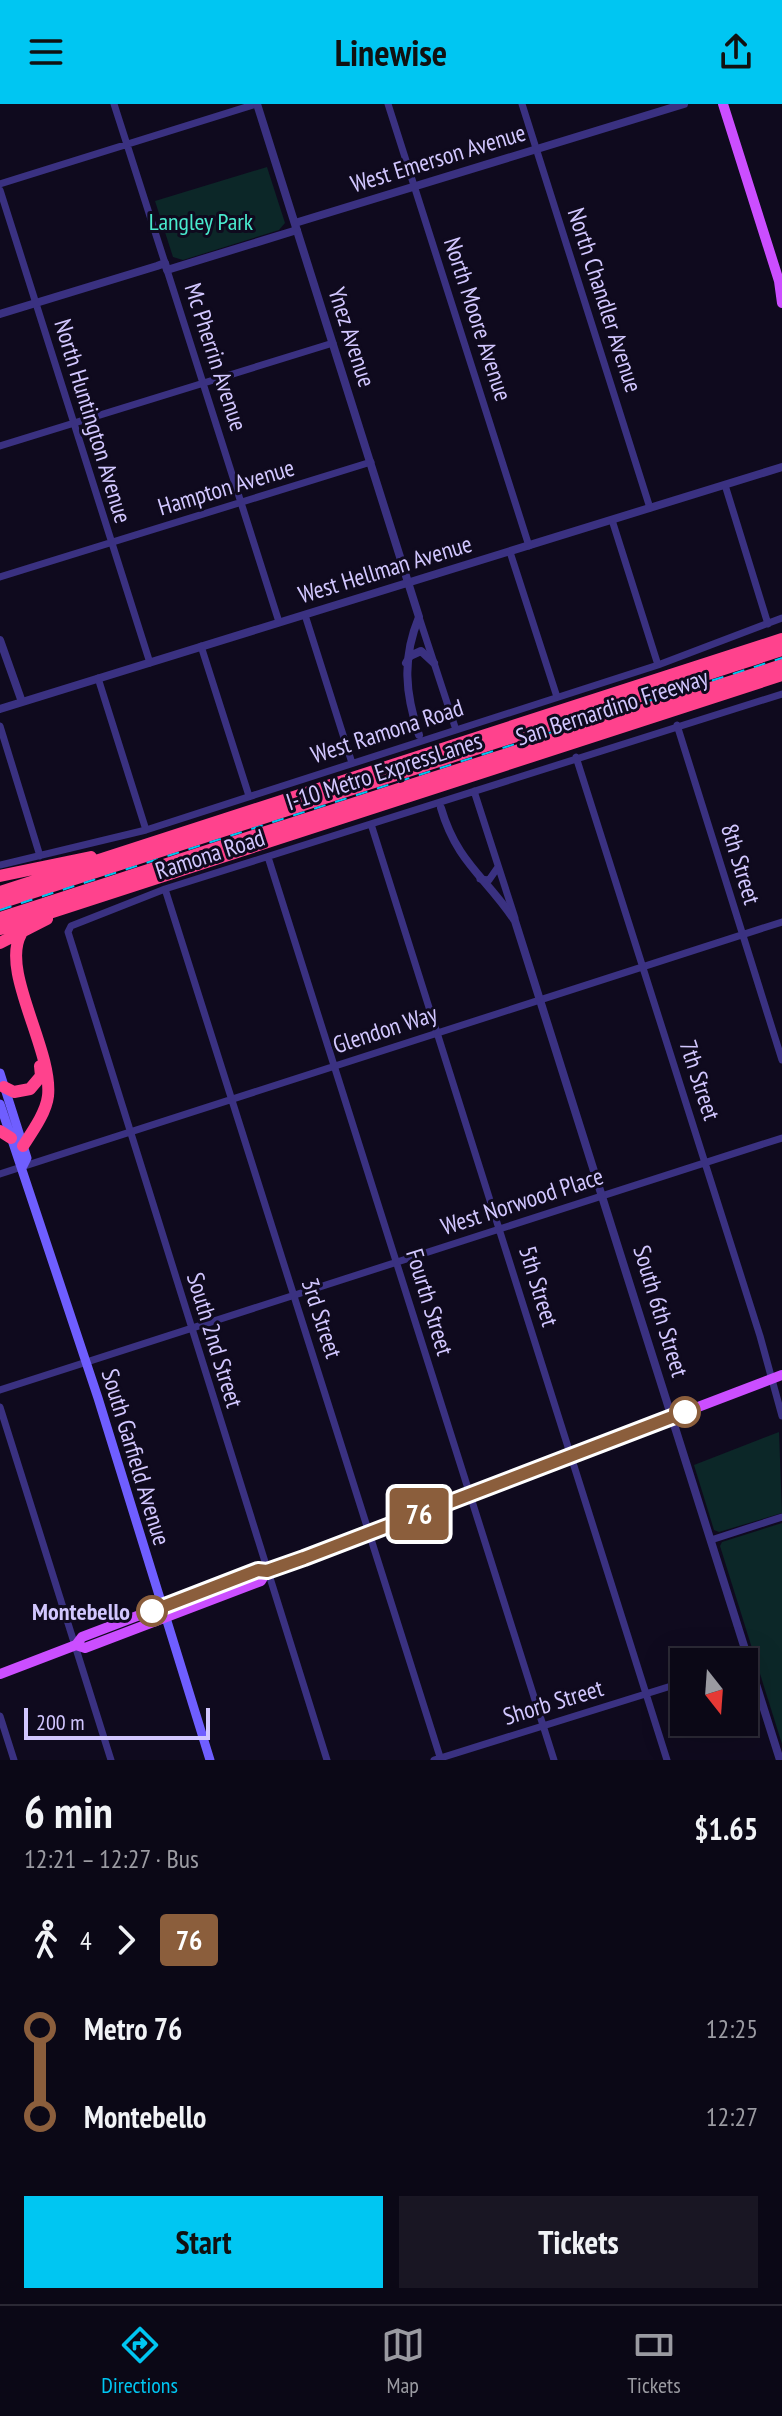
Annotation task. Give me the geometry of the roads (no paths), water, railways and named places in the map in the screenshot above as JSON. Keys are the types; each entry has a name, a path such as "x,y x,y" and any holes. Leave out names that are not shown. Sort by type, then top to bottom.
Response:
{"highway":[{"name":"San Bernardino Freeway","path":"0,892 779,642"},
{"name":"I-10 Metro ExpressLanes","path":"0,903 779,642"},
{"name":"I-10 Metro ExpressLanes","path":"0,918 782,665"},
{"name":"San Bernardino Freeway","path":"0,929 782,675"},
{"path":"732,691 782,684"},
{"path":"0,874 81,857 114,855"},
{"path":"0,943 63,909"},
{"path":"21,934 13,943 11,964 43,1062 49,1095 45,1109 23,1146"},
{"path":"4,960 41,1076 30,1089 14,1092 4,1087"}],"main road":[{"path":"723,104 781,283 782,303"},
{"name":"South Garfield Avenue","path":"0,1073 27,1158 23,1166"},
{"name":"South Garfield Avenue","path":"0,1104 5,1134 23,1166 210,1760"},
{"path":"0,1674 76,1645 85,1648 163,1612 261,1581 267,1571 782,1375"}],"street":[{"name":"Mc Pherrin Avenue","path":"114,104 279,622"},
{"path":"0,184 256,104"},
{"name":"Ynez Avenue","path":"256,104 409,582"},
{"name":"North Moore Avenue","path":"388,104 529,546"},
{"name":"North Chandler Avenue","path":"522,104 650,508"},
{"name":"West Emerson Avenue","path":"0,314 296,227 416,186 684,104"},
{"name":"North Huntington Avenue","path":"0,190 150,663"},
{"path":"0,446 333,343"},
{"name":"Hampton Avenue","path":"0,577 371,462"},
{"name":"West Hellman Avenue","path":"0,709 782,467"},
{"path":"725,485 768,624"},
{"path":"612,520 658,665"},
{"path":"510,552 557,697"},
{"path":"409,582 456,730"},
{"path":"305,615 352,763"},
{"path":"419,617 406,664 410,704 419,735"},
{"name":"West Ramona Road","path":"0,865 146,830 658,665 782,618"},
{"path":"0,640 22,702"},
{"path":"201,646 249,796"},
{"path":"406,664 410,656 421,651 434,663"},
{"path":"98,678 146,830"},
{"name":"Ramona Road","path":"68,932 71,926 165,889 782,694"},
{"name":"8th Street","path":"677,725 782,1060"},
{"path":"0,726 40,856"},
{"name":"7th Street","path":"576,757 769,1366 770,1380 782,1416"},
{"name":"South 6th Street","path":"474,791 673,1416 742,1648"},
{"name":"South 6th Street","path":"441,808 452,841 476,876 501,899 515,921"},
{"name":"5th Street","path":"371,824 667,1760"},
{"name":"Fourth Street","path":"268,857 554,1760"},
{"path":"476,876 489,880 498,867"},
{"name":"3rd Street","path":"165,889 438,1759"},
{"name":"Glendon Way","path":"0,1174 782,922"},
{"name":"South 2nd Street","path":"68,932 327,1760"},
{"name":"West Norwood Place","path":"0,1390 782,1138"},
{"path":"0,1407 111,1760"},
{"path":"711,1540 782,1517"},
{"name":"Shorb Street","path":"438,1759 670,1687"},
{"name":"South 6th Street","path":"758,1697 780,1760"},
{"path":"0,1716 14,1760"}],"railway":[{"path":"0,910 782,658"}],"place":[{"name":"Montebello","path":"152,1611"}],"park label":[{"name":"Langley Park","path":"201,221"}]}
